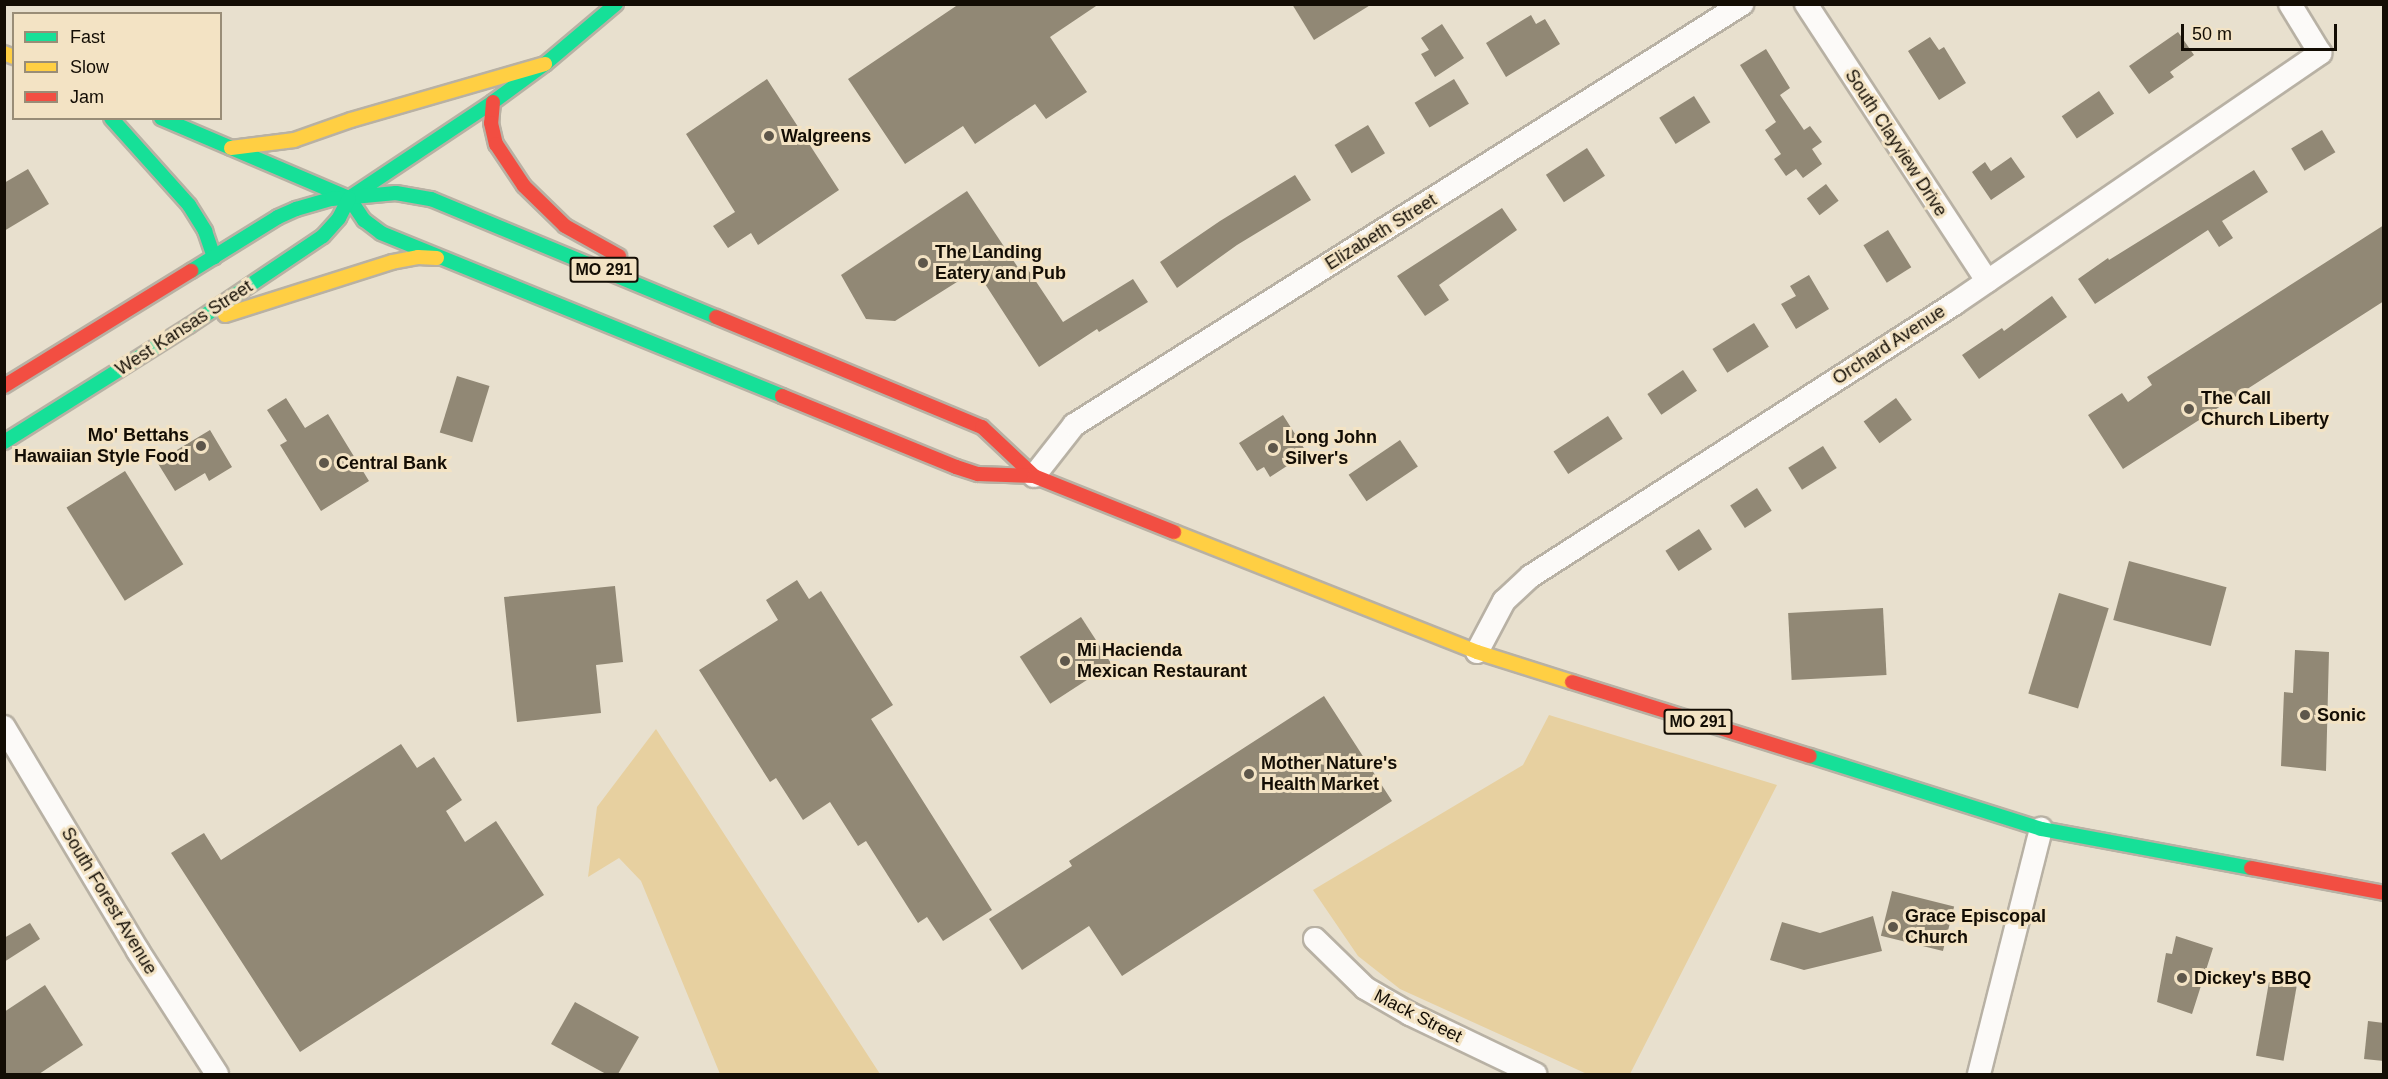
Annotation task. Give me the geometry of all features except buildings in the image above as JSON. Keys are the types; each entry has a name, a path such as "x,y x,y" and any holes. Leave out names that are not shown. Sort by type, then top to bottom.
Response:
{"main road":[{"name":"West Kansas Street","path":"4,386 214,256 296,209 349,198 493,102 545,64 616,4"},
{"path":"231,148 271,145 294,140 351,120 545,64"},
{"path":"493,102 491,123 496,144 524,186 565,226 628,262"},
{"path":"113,120 189,205 206,231 214,256"},
{"name":"MO 291","path":"166,120 349,198 396,193 431,200 683,303 982,427 1034,476"},
{"name":"West Kansas Street","path":"4,442 189,326 323,236 339,218 349,198"},
{"name":"MO 291","path":"349,198 355,209 372,227 956,467 978,474 1034,476 1477,652 2041,829 2384,893"},
{"path":"189,326 398,260 418,257 450,260"},
{"path":"644,272 683,303"}],"street":[{"name":"Elizabeth Street","path":"1034,476 1074,425 1742,4"},
{"name":"South Clayview Drive","path":"1806,4 1987,281"},
{"name":"Orchard Avenue","path":"1477,652 1504,601 1531,576 1987,281 2320,53 2290,4"},
{"name":"South Forest Avenue","path":"4,727 138,951 217,1074"},
{"path":"1979,1074 2041,829"},
{"name":"Mack Street","path":"1315,939 1365,988 1410,1014 1535,1074"}],"shaded area":[{"path":"1549,715 1777,785 1630,1074 1587,1074 1400,989 1358,956 1313,890 1523,765"},
{"path":"656,729 880,1074 720,1074 641,881 619,858 588,877 597,807"}],"traffic: fast":[{"path":"349,198 493,102 545,64 616,4"},
{"path":"113,120 189,205 205,231 214,257"},
{"path":"166,120 349,198"},
{"path":"191,271 278,217 296,209 332,199 396,193 431,199 716,317"},
{"path":"349,198 364,220 381,233 782,396"},
{"path":"4,442 189,326 323,236 339,218 349,198"},
{"path":"1810,756 2041,829 2251,868"}],"traffic: slow":[{"path":"4,53 12,56"},
{"path":"231,148 294,140 351,120 545,64"},
{"path":"225,315 392,262 418,257 437,258"},
{"path":"1174,532 1477,652 1572,682"}],"traffic: jam":[{"path":"493,102 491,123 496,144 524,186 565,226 619,256"},
{"path":"4,386 191,271"},
{"path":"716,317 982,427 1034,476"},
{"path":"782,396 956,467 978,474 1034,476 1174,532"},
{"path":"1572,682 1810,756"},
{"path":"2251,868 2384,893"}],"place":[{"name":"Walgreens","path":"769,136"},
{"name":"The Landing Eatery and Pub","path":"923,263"},
{"name":"The Call Church Liberty","path":"2189,409"},
{"name":"Mo' Bettahs Hawaiian Style Food","path":"201,446"},
{"name":"Long John Silver's","path":"1273,448"},
{"name":"Central Bank","path":"324,463"},
{"name":"Mi Hacienda Mexican Restaurant","path":"1065,661"},
{"name":"Sonic","path":"2305,715"},
{"name":"Mother Nature's Health Market","path":"1249,774"},
{"name":"Grace Episcopal Church","path":"1893,927"},
{"name":"Dickey's BBQ","path":"2182,978"}]}
